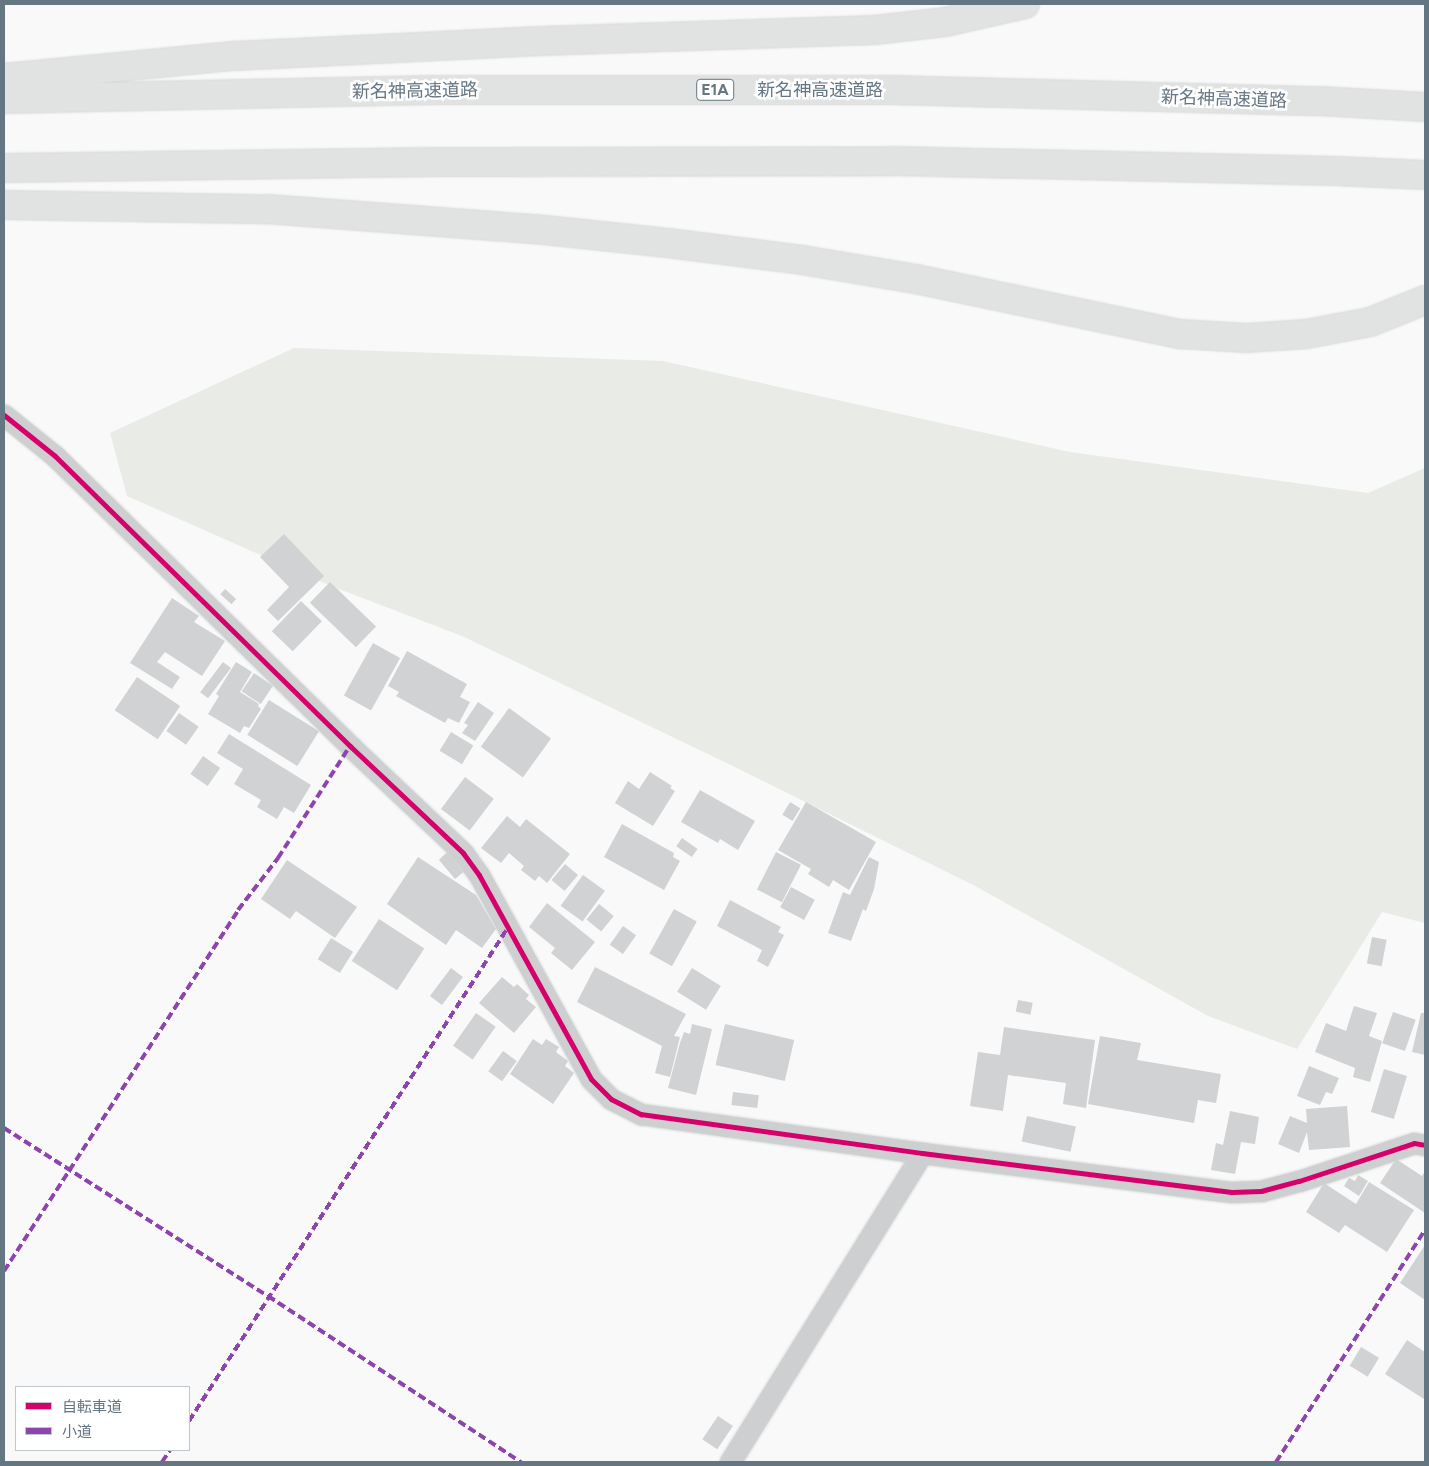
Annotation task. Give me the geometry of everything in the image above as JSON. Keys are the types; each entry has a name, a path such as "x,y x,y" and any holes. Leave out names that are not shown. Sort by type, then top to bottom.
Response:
{"highway":[{"path":"4,78 234,56 541,41 875,30 945,22 1025,4"},
{"name":"新名神高速道路","path":"4,99 433,90 892,90 1320,101 1425,107"},
{"path":"4,168 434,162 894,161 1336,171 1425,175"},
{"path":"4,204 267,210 535,229 668,243 802,260 916,279 1180,334 1246,338 1307,334 1370,322 1425,300"}],"street":[{"path":"4,416 55,456 350,746 463,853 479,875 591,1079 611,1099 641,1114 922,1153 1232,1192 1261,1191 1299,1181 1414,1143 1425,1144"},
{"path":"730,1462 922,1153"}],"shaded area":[{"path":"294,348 663,361 1070,452 1368,493 1425,468 1425,923 1382,912 1297,1049 1208,1016 977,887 737,768 462,636 331,586 127,496 110,433"}],"building":[{"path":"284,534 324,576 278,621 267,610 289,587 260,557"},
{"path":"330,582 376,626 356,647 310,603"},
{"path":"225,589 236,599 231,604 220,594"},
{"path":"172,598 199,616 194,622 225,641 202,676 165,652 157,662 180,677 172,689 130,663"},
{"path":"301,601 322,621 293,651 272,631"},
{"path":"373,643 400,658 371,711 344,695"},
{"path":"407,651 467,684 460,697 470,702 459,723 448,718 445,723 396,696 399,692 388,686"},
{"path":"223,662 231,668 208,698 200,692"},
{"path":"236,662 252,672 240,692 259,704 258,706 261,709 249,728 244,726 240,733 208,714 219,696 216,694"},
{"path":"254,673 273,686 261,704 242,691"},
{"path":"137,677 180,706 158,739 115,710"},
{"path":"269,700 319,731 297,766 247,735"},
{"path":"478,702 494,713 475,741 462,733 468,725 464,723"},
{"path":"509,708 551,739 523,777 481,747"},
{"path":"179,713 199,727 186,745 166,731"},
{"path":"451,732 473,745 462,764 440,751"},
{"path":"229,734 311,785 294,813 284,807 277,819 257,807 261,800 234,784 243,769 217,753"},
{"path":"203,756 220,768 208,786 190,774"},
{"path":"650,772 672,786 670,788 675,791 653,826 615,803 628,781 639,789"},
{"path":"465,777 494,799 470,831 441,809"},
{"path":"700,790 755,821 738,850 720,839 718,843 681,822"},
{"path":"790,802 800,808 793,821 782,815"},
{"path":"806,802 876,842 849,890 833,880 829,887 808,874 811,869 778,850"},
{"path":"507,816 520,827 526,819 570,854 547,883 539,876 535,881 521,870 524,866 509,853 501,863 481,848"},
{"path":"622,824 674,853 673,857 680,861 664,890 604,857"},
{"path":"682,838 698,849 692,857 676,846"},
{"path":"448,851 466,870 455,879 439,860"},
{"path":"776,852 801,865 782,902 757,889"},
{"path":"418,857 476,895 496,929 482,948 456,930 446,945 387,904"},
{"path":"869,857 879,862 874,889 866,911 863,909 851,941 828,933 843,892 850,895"},
{"path":"287,860 357,907 335,938 296,911 290,919 261,899"},
{"path":"565,864 578,875 565,891 552,880"},
{"path":"583,875 605,891 583,922 561,906"},
{"path":"791,887 815,900 804,920 780,907"},
{"path":"730,900 781,927 778,932 784,935 768,967 757,961 762,950 717,926"},
{"path":"547,903 595,942 572,970 551,953 555,948 529,927"},
{"path":"599,904 614,916 601,932 586,920"},
{"path":"674,909 697,922 672,966 649,954"},
{"path":"379,919 424,948 397,990 352,961"},
{"path":"623,926 636,935 623,954 610,945"},
{"path":"1372,937 1387,940 1382,966 1367,964"},
{"path":"331,938 353,952 340,973 318,959"},
{"path":"595,967 686,1014 674,1036 680,1037 670,1077 655,1073 662,1046 577,1002"},
{"path":"451,968 463,977 442,1005 430,996"},
{"path":"692,968 721,986 706,1010 677,992"},
{"path":"502,977 514,987 517,984 529,995 526,999 536,1007 514,1033 479,1003"},
{"path":"1018,1000 1033,1003 1030,1015 1016,1012"},
{"path":"1354,1006 1377,1013 1369,1036 1382,1041 1370,1082 1353,1077 1355,1068 1315,1052 1326,1023 1346,1031"},
{"path":"1393,1012 1416,1020 1405,1051 1382,1043"},
{"path":"476,1013 496,1027 473,1060 453,1046"},
{"path":"1421,1013 1425,1013 1425,1055 1412,1052"},
{"path":"692,1024 712,1029 696,1095 668,1088 684,1032 690,1034"},
{"path":"725,1024 794,1040 785,1081 716,1065"},
{"path":"1004,1027 1095,1040 1086,1108 1063,1104 1066,1083 1008,1075 1003,1111 970,1106 978,1052 1000,1055"},
{"path":"1100,1036 1141,1043 1137,1060 1221,1074 1216,1103 1198,1100 1194,1123 1088,1104"},
{"path":"533,1039 542,1045 546,1039 559,1047 556,1052 568,1061 565,1066 574,1073 553,1104 510,1074"},
{"path":"503,1051 517,1061 502,1081 488,1071"},
{"path":"1309,1066 1339,1078 1332,1094 1326,1092 1320,1105 1297,1096"},
{"path":"1384,1069 1407,1076 1394,1119 1371,1112"},
{"path":"733,1092 759,1095 757,1108 731,1105"},
{"path":"1347,1106 1350,1147 1309,1150 1307,1132 1299,1153 1278,1144 1290,1116 1307,1123 1306,1109"},
{"path":"1230,1111 1259,1117 1255,1144 1241,1142 1235,1174 1211,1170 1216,1143 1223,1145"},
{"path":"1027,1116 1076,1126 1071,1152 1022,1141"},
{"path":"1396,1159 1422,1176 1425,1171 1425,1213 1380,1183"},
{"path":"1358,1175 1368,1181 1359,1196 1344,1186 1349,1178 1355,1181"},
{"path":"1369,1182 1414,1210 1387,1252 1345,1225 1339,1233 1306,1212 1324,1183 1356,1204"},
{"path":"1425,1245 1425,1300 1400,1283"},
{"path":"1407,1340 1425,1352 1424,1399 1385,1374"},
{"path":"1361,1347 1379,1358 1368,1377 1350,1366"},
{"path":"718,1416 733,1426 717,1449 702,1439"}],"marked path":[{"path":"4,1271 238,910 278,858 350,746"},
{"path":"190,1419 507,929"},
{"path":"4,1128 268,1296 521,1462"},
{"path":"1276,1462 1425,1230"},
{"path":"162,1462 169,1451"}],"cycle path":[{"path":"4,415 55,456 350,746 463,853 479,875 591,1079 611,1099 641,1114 922,1153 1232,1192 1261,1191 1299,1181 1414,1143 1425,1145"}]}
